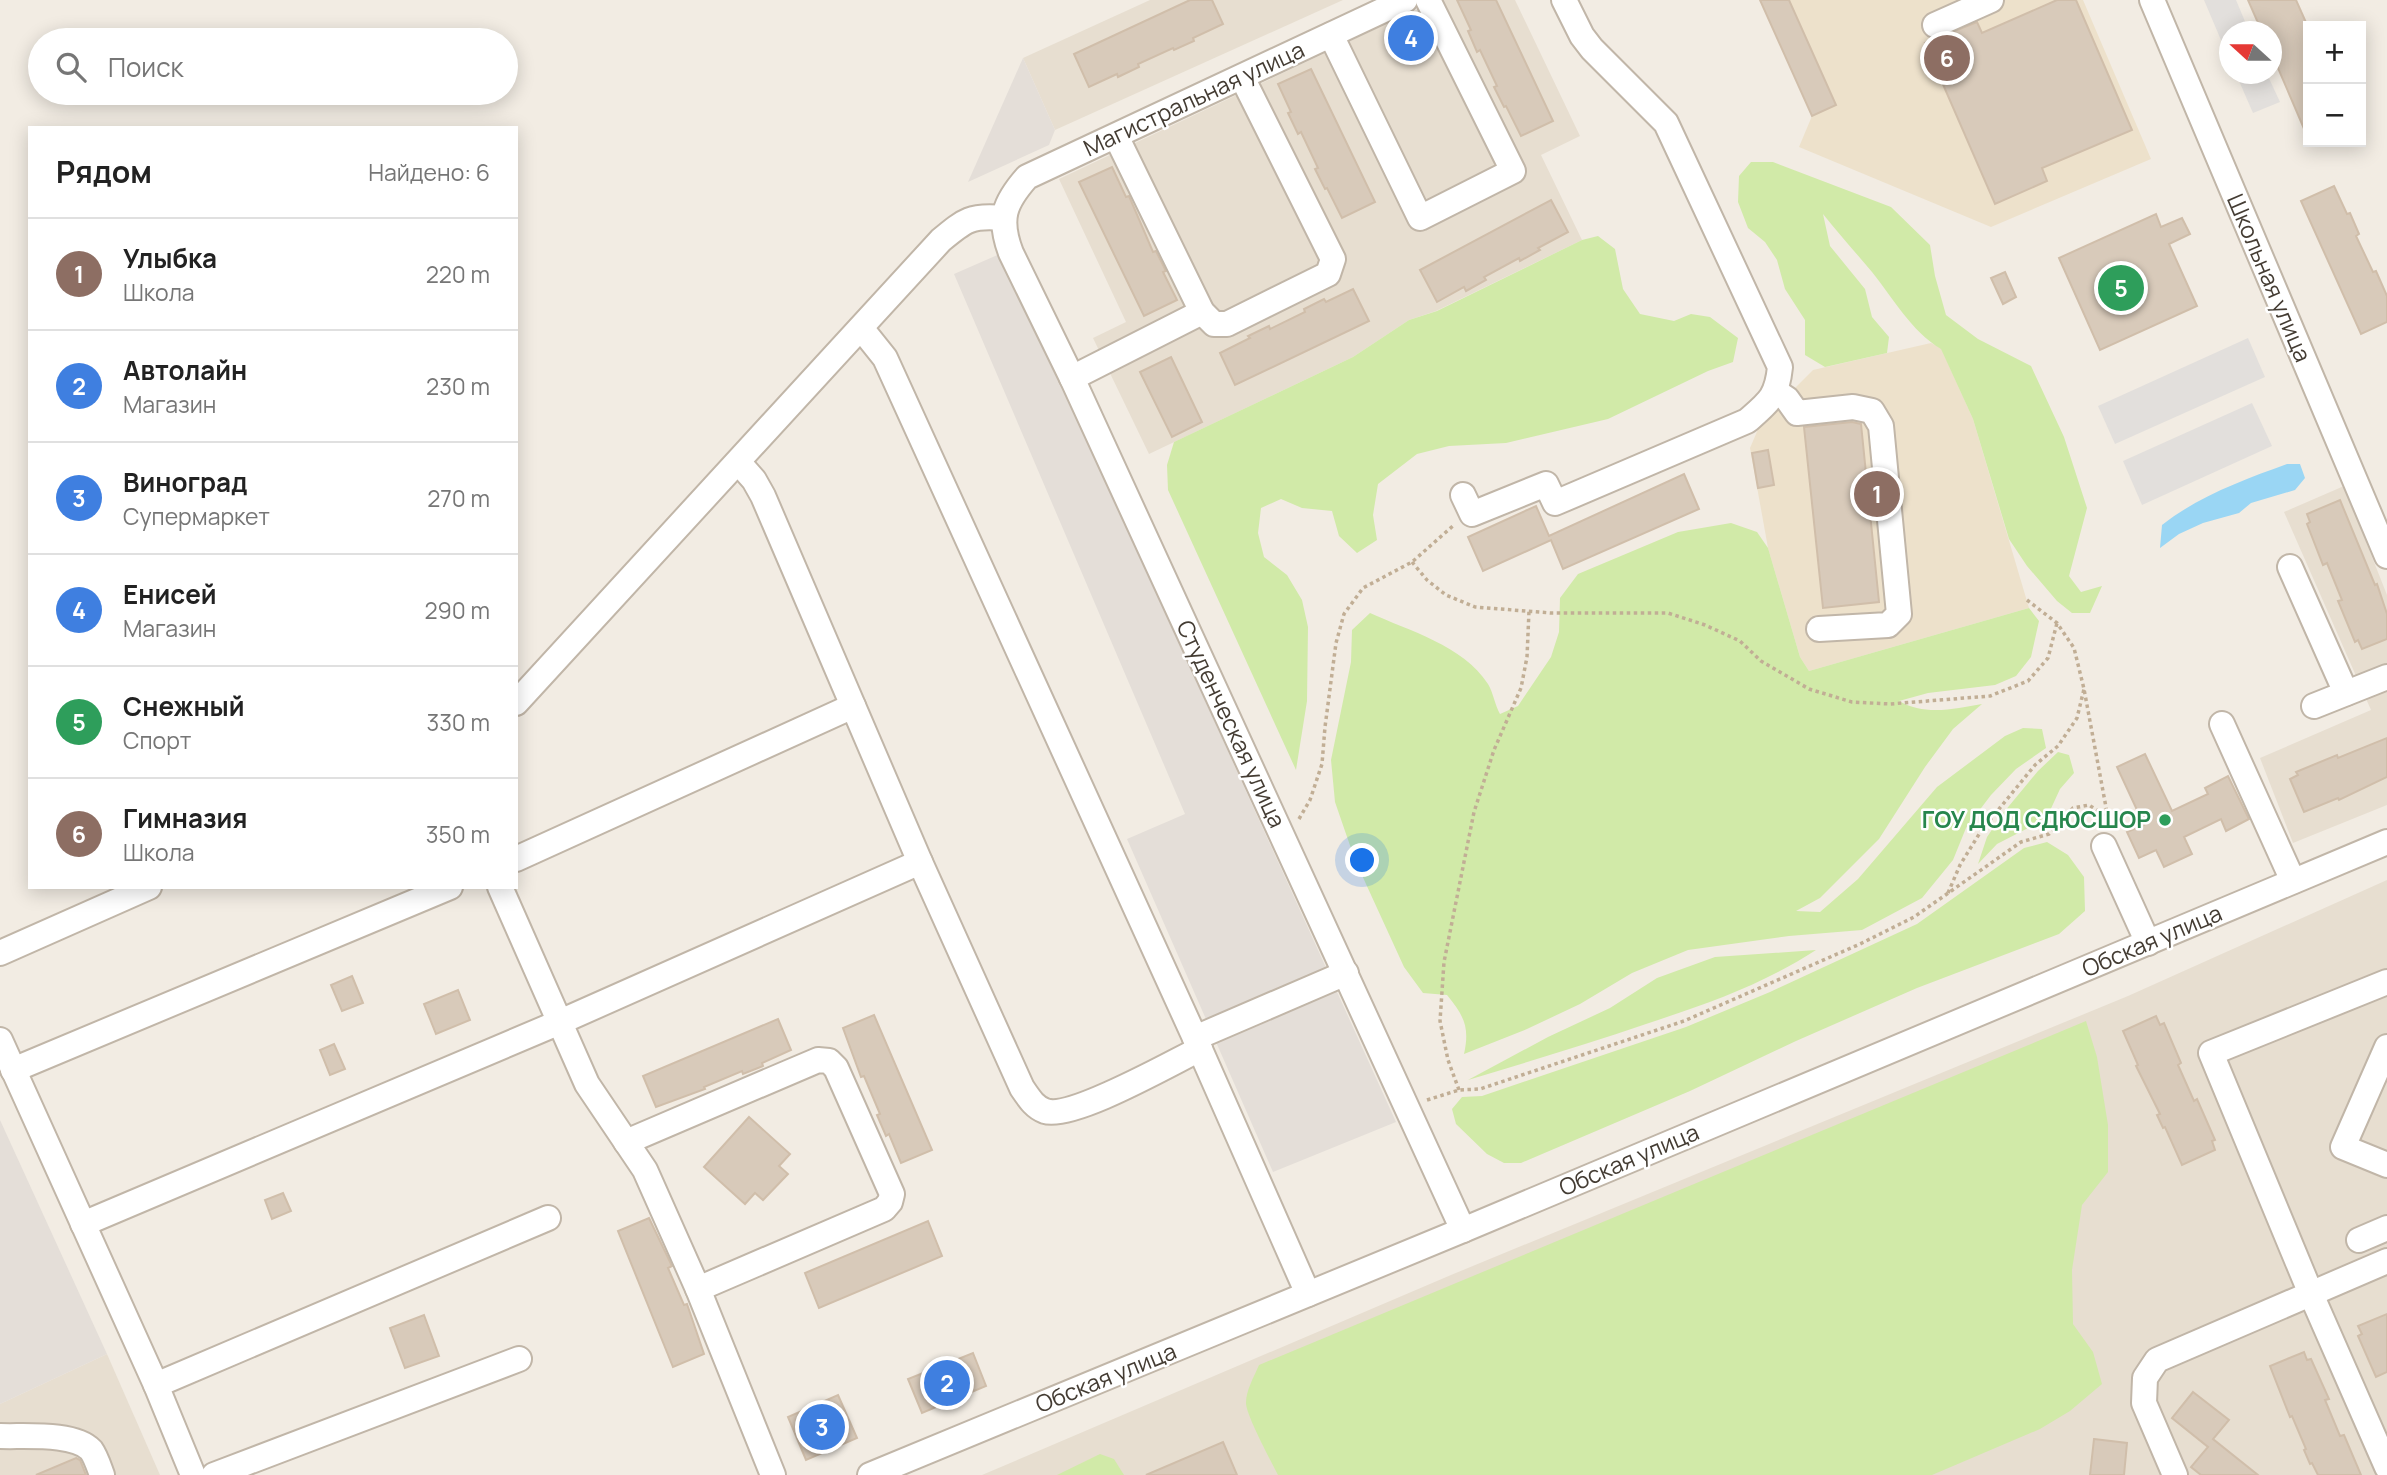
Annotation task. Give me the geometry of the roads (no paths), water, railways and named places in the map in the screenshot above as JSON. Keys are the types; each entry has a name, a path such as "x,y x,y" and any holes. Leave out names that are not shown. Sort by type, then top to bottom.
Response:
{"street":[{"name":"Магистральная улица","path":"1003,218 1012,194 1027,177 1405,0"},
{"path":"1331,35 1420,218 1513,171 1428,0"},
{"path":"1467,505 1546,484 1556,503 1747,421 1769,402 1778,386 1780,367 1666,123 1592,49 1582,36 1564,0"},
{"path":"1935,25 1991,0"},
{"name":"Школьная улица","path":"2152,0 2387,556"},
{"path":"1116,136 1202,312 1214,324 1227,324 1328,274 1333,259 1242,78"},
{"path":"518,701 941,240 959,225 980,216 1003,218"},
{"name":"Студенческая улица","path":"1003,218 1005,239 1010,253 1072,378 1463,1230"},
{"path":"1072,378 1202,312"},
{"path":"861,328 885,358 1198,1043 1308,1294"},
{"path":"1775,391 1787,399 1797,413 1853,407 1872,411 1881,426 1899,614 1888,625 1819,629"},
{"path":"739,463 754,480 762,496 920,862 1032,1103 1045,1111 1058,1113 1082,1107 1198,1043 1346,973"},
{"path":"2290,567 2346,693"},
{"path":"2314,706 2387,677"},
{"path":"518,858 853,706"},
{"path":"2222,724 2293,880"},
{"name":"Обская улица","path":"870,1475 1463,1230 2387,842"},
{"path":"2104,846 2148,943"},
{"path":"83,1224 561,1022 920,862"},
{"path":"0,953 144,889"},
{"path":"13,1070 445,889"},
{"path":"501,889 587,1084 645,1170 698,1289 773,1475"},
{"path":"2387,982 2211,1053 2311,1294 2387,1467"},
{"path":"0,1040 156,1385 193,1475"},
{"path":"2387,1046 2343,1147 2387,1165"},
{"path":"626,1142 818,1059 829,1061 836,1068 892,1194 890,1202 884,1209 698,1289"},
{"path":"156,1385 548,1218"},
{"path":"2359,1241 2387,1228"},
{"path":"2175,1475 2144,1403 2145,1378 2157,1360 2387,1261"},
{"path":"214,1475 519,1359"},
{"path":"0,1436 49,1437 80,1443 93,1452 102,1475"}],"water":[{"path":"2287,464 2300,464 2305,478 2295,490 2251,503 2239,513 2203,523 2179,534 2160,548 2162,525 2191,505"}],"place":[{"name":"Енисей","path":"1411,38"},
{"name":"Гимназия","path":"1947,58"},
{"name":"Снежный","path":"2121,288"},
{"name":"Улыбка","path":"1877,494"},
{"name":"ГОУ ДОД СДЮСШОР","path":"2165,820"},
{"name":"Автолайн","path":"947,1383"},
{"name":"Виноград","path":"822,1427"}]}
